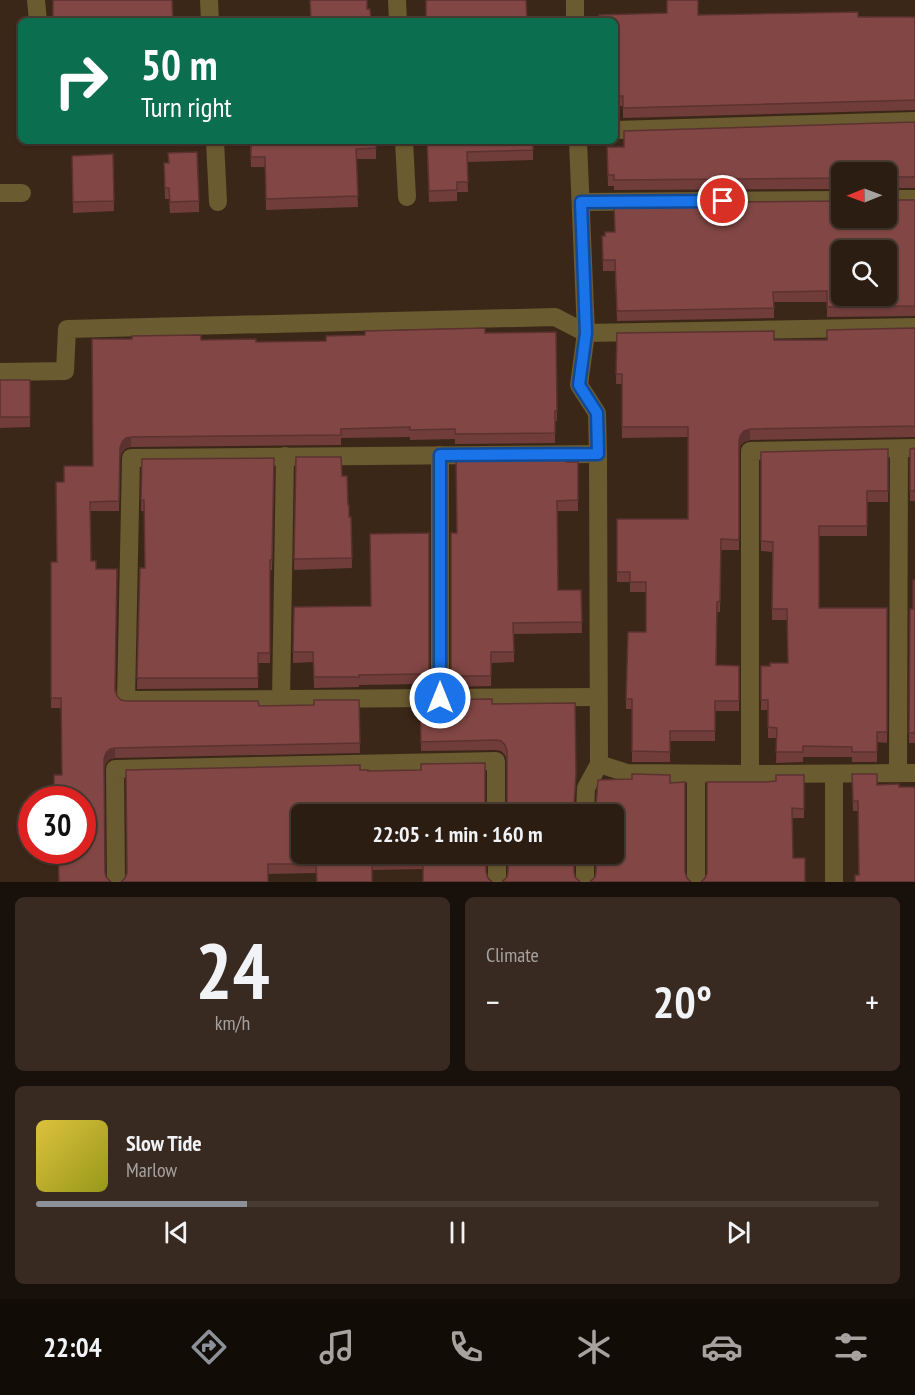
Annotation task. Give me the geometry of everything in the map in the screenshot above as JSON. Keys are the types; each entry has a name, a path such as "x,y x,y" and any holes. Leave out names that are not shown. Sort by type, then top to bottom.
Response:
{"street":[{"path":"36,0 38,18"},
{"path":"209,0 210,18"},
{"path":"397,0 398,18"},
{"path":"575,0 575,18"},
{"path":"618,130 915,121"},
{"path":"215,144 218,202"},
{"path":"404,144 407,197"},
{"path":"578,144 586,333 579,385 597,413 598,454 599,764 586,788 585,804"},
{"path":"0,194 22,193"},
{"path":"897,199 915,199"},
{"path":"581,202 831,200"},
{"path":"0,372 65,371 67,329 555,317 586,333 915,327"},
{"path":"599,764 627,773 696,774 750,774 834,774 906,773 907,448 750,451 750,774"},
{"path":"598,454 131,458 126,700 598,697"},
{"path":"440,455 440,698"},
{"path":"281,699 285,456"},
{"path":"116,882 115,769 496,761 496,804"},
{"path":"696,774 696,882"},
{"path":"834,774 834,882"},
{"path":"497,864 497,882"},
{"path":"585,864 585,882"}],"building":[{"path":"53,0 172,0 173,18 53,18"},
{"path":"310,0 367,0 367,9 370,9 371,18 311,18"},
{"path":"426,0 526,0 527,18 426,18"},
{"path":"667,0 698,0 698,15 858,12 858,17 915,17 915,100 623,108 623,96 618,96 618,18 599,18 599,15 667,13"},
{"path":"915,122 915,177 897,177 897,162 831,162 831,178 614,180 614,175 608,175 607,147 624,147 624,131"},
{"path":"251,144 376,144 376,148 356,149 358,196 266,199 265,157 251,157"},
{"path":"427,144 533,144 533,150 467,152 468,182 457,182 457,190 429,191"},
{"path":"197,152 199,201 170,202 169,188 165,188 164,163 169,163 168,153"},
{"path":"113,154 114,201 73,202 72,156"},
{"path":"897,200 915,200 915,306 827,307 827,291 773,292 774,308 617,311 615,260 603,260 602,236 605,236 605,232 615,232 614,203 831,201 831,228 897,228"},
{"path":"485,328 485,333 556,332 555,433 455,434 455,429 410,430 410,427 341,429 341,435 126,438 120,448 119,501 90,502 91,561 96,561 96,569 117,569 115,690 117,696 126,701 258,701 259,706 314,705 314,700 359,700 360,743 110,749 104,759 105,872 111,882 59,882 58,864 96,864 96,786 54,786 54,775 62,775 61,698 51,698 51,562 57,562 56,482 64,482 64,466 93,466 92,339 201,335 201,340 326,341 326,336 365,335 365,331"},
{"path":"915,328 915,426 750,429 744,431 740,436 739,540 721,539 716,665 739,666 739,701 715,701 715,731 670,731 670,752 632,751 632,699 626,699 628,632 646,632 646,582 630,582 630,572 617,572 617,519 688,519 688,427 622,427 622,374 616,374 617,333 774,331 774,340 827,340 827,330"},
{"path":"0,380 30,380 30,417 0,417"},
{"path":"915,448 915,491 910,491 910,449"},
{"path":"888,449 888,491 867,491 867,526 819,526 819,608 887,608 887,732 877,732 877,752 852,752 852,747 803,746 803,752 776,752 777,728 768,727 768,700 761,700 761,666 770,666 770,663 788,663 787,609 772,609 773,542 761,541 761,452"},
{"path":"556,455 556,460 578,462 578,500 557,501 558,590 581,590 582,622 513,623 514,652 491,652 491,676 451,676 451,533 457,533 456,456"},
{"path":"296,457 341,457 342,476 347,476 352,558 294,559"},
{"path":"274,458 272,560 270,560 270,653 258,653 258,678 137,678 140,568 145,568 144,500 141,500 142,459"},
{"path":"429,533 429,676 420,676 420,674 314,677 313,652 293,652 294,607 371,606 370,534"},
{"path":"913,580 915,580 915,733 909,733 910,609 913,609"},
{"path":"492,699 492,704 575,703 574,804 507,804 505,745 496,740 421,742 420,700"},
{"path":"485,763 485,804 291,804 291,864 268,864 268,882 121,882 127,873 126,770 360,765 360,770 368,771 421,770 421,764"},
{"path":"632,774 670,775 670,783 685,782 685,872 691,882 590,882 595,877 596,864 624,864 624,804 596,804 598,780 632,779"},
{"path":"852,774 877,774 877,785 899,784 899,787 915,787 915,882 855,882 855,875 859,875 858,801 853,801"},
{"path":"776,775 804,775 804,809 792,808 793,858 805,858 805,882 701,882 707,873 707,782 776,781"},
{"path":"316,864 372,864 372,882 317,882"},
{"path":"423,864 486,864 488,878 492,882 423,882"},
{"path":"508,864 574,864 575,877 580,882 502,882 508,872"}],"route":[{"path":"440,698 440,455 598,454 597,413 579,385 586,333 581,202 723,201"}]}
